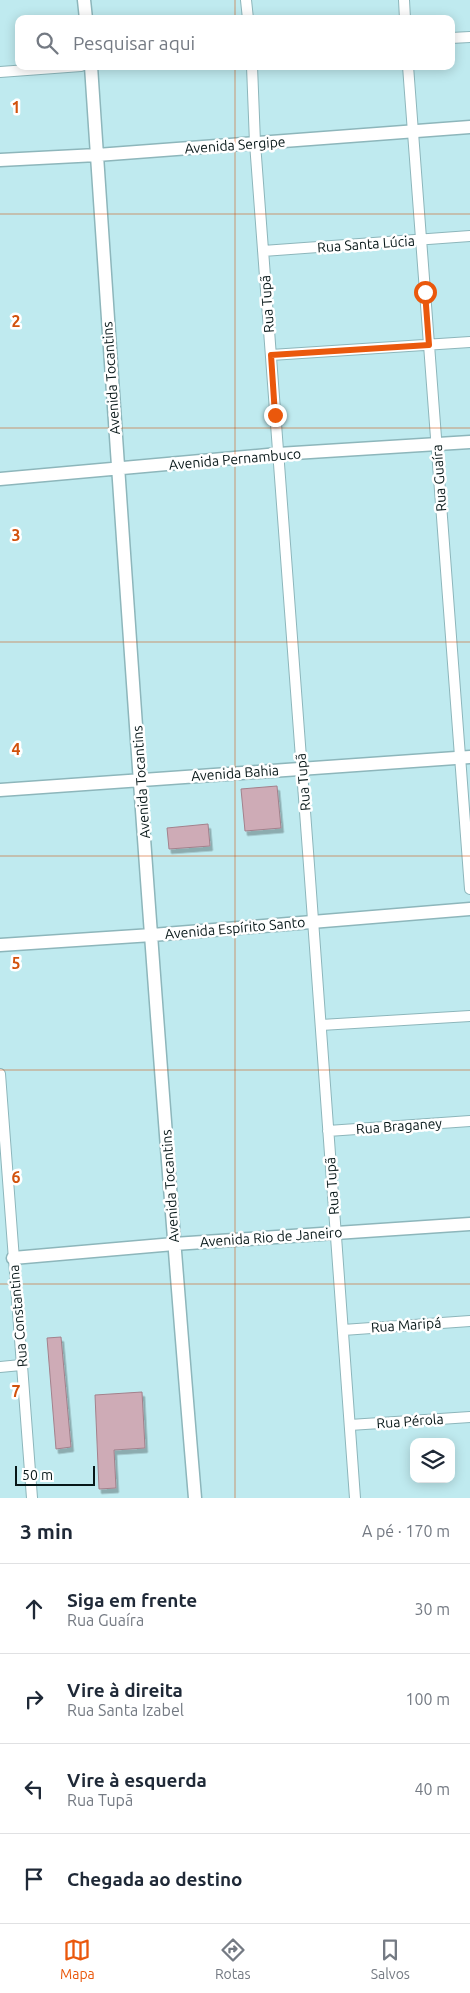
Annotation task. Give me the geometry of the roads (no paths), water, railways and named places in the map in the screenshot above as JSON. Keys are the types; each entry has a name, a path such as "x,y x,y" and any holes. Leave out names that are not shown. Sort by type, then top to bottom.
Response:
{"street":[{"path":"84,0 86,15"},
{"path":"246,0 248,15"},
{"path":"404,0 405,15"},
{"path":"455,38 470,36"},
{"path":"0,72 27,70"},
{"name":"Avenida Tocantins","path":"91,70 117,470 174,1244 195,1498"},
{"name":"Rua Tupã","path":"252,70 254,143 301,768 315,921 328,1131 356,1498"},
{"name":"Rua Guaíra","path":"408,70 437,444 465,758 470,889"},
{"name":"Avenida Sergipe","path":"0,160 412,133 470,127"},
{"name":"Rua Santa Lúcia","path":"263,251 470,236"},
{"path":"271,355 470,342"},
{"name":"Avenida Pernambuco","path":"0,479 117,470 278,454 470,442"},
{"name":"Avenida Bahia","path":"0,790 465,758"},
{"name":"Avenida Espírito Santo","path":"0,945 152,935 470,909"},
{"path":"321,1025 470,1016"},
{"name":"Rua Constantina","path":"0,1074 4,1202 13,1258 32,1498"},
{"name":"Rua Braganey","path":"328,1131 470,1120"},
{"name":"Avenida Rio de Janeiro","path":"13,1258 174,1244 470,1224"},
{"name":"Rua Maripá","path":"343,1330 470,1321"},
{"path":"0,1366 22,1365"},
{"name":"Rua Pérola","path":"350,1425 470,1417"}]}
